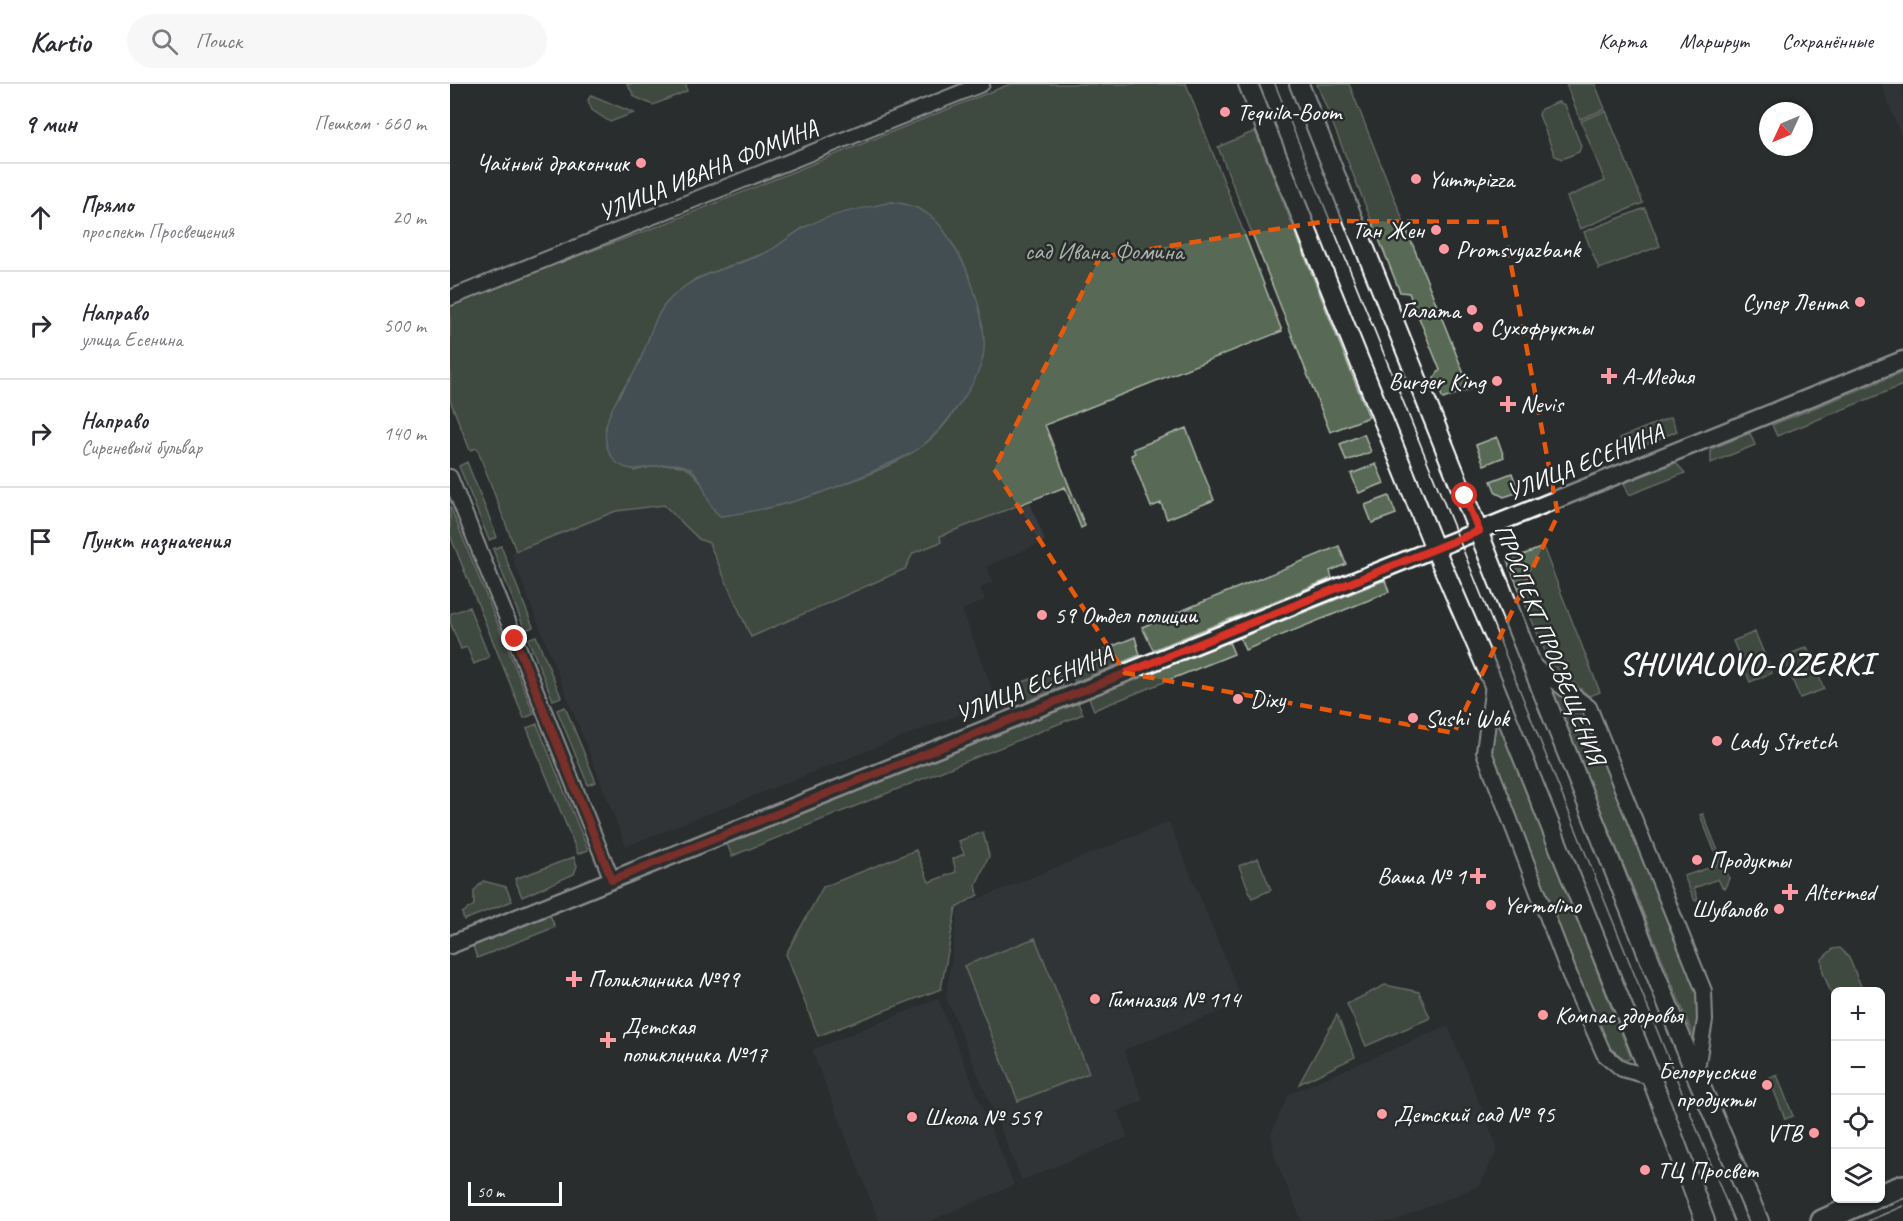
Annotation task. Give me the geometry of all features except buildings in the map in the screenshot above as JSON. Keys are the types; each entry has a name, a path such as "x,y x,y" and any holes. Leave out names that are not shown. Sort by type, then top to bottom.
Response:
{"main road":[{"path":"1248,84 1435,549 1493,683 1651,1077 1705,1221"},
{"name":"ПРОСПЕКТ ПРОСВЕЩЕНИЯ","path":"1299,84 1696,1075 1759,1221"},
{"path":"1885,1193 1903,1186"},
{"path":"1822,1221 1863,1203"}],"street":[{"name":"УЛИЦА ИВАНА ФОМИНА","path":"450,298 982,84"},
{"name":"УЛИЦА ЕСЕНИНА","path":"450,945 1903,360"},
{"path":"450,477 612,880"},
{"path":"1531,664 1589,708 1704,991 1705,1020 1696,1075"},
{"path":"1493,683 1484,752 1572,981 1604,1054 1622,1069 1651,1077"}],"highlighted area":[{"path":"1327,221 1503,222 1558,515 1454,733 1125,673 994,469 1100,257"}],"shaded area":[{"path":"1881,84 1903,84 1903,141"},
{"path":"1030,503 1045,541 987,566 993,582 980,588 985,600 962,610 996,700 626,846 511,554 616,511 664,505 699,539 709,543 751,637 913,553 941,542 939,536"},
{"name":"Гимназия № 114","path":"1169,822 1243,1002 1124,1050 1143,1101 1117,1111 1128,1137 1022,1180 946,997 959,907"},
{"name":"Школа № 559","path":"938,999 1014,1185 929,1221 879,1221 812,1050"},
{"name":"Детский сад № 95","path":"1448,1026 1498,1149 1480,1185 1394,1221 1302,1221 1275,1158 1271,1134 1289,1094"}],"green space":[{"path":"627,84 686,84 687,91 653,105 635,97"},
{"name":"сад Ивана Фомина","path":"1010,84 1186,84 1282,331 1045,425 1085,526 1081,528 1065,487 940,536 941,542 913,553 905,569 751,637 709,543 699,539 664,505 616,511 516,551 477,448 470,450 450,400 450,303 659,226","holes":["891,202 918,209 936,221 956,250 970,280 983,335 982,354 976,373 955,410 938,432 919,448 896,462 839,486 729,515 720,516 703,487 689,470 669,465 634,471 605,429 620,393 639,366 664,306 695,279 770,251 803,228"]},
{"path":"1317,84 1349,84 1470,389 1443,399 1434,378 1440,370 1409,293 1400,292"},
{"path":"1566,84 1595,84 1605,109 1580,119"},
{"path":"591,95 634,113 610,122 592,110 588,100"},
{"path":"1558,102 1565,105 1581,146 1579,152 1562,159 1555,156 1539,115 1541,109"},
{"path":"1606,111 1643,203 1580,229 1567,197 1605,181 1581,121"},
{"path":"1255,131 1369,417 1330,432 1218,147"},
{"path":"1645,208 1660,246 1599,269 1584,232"},
{"path":"1903,372 1903,385 1777,436 1772,425"},
{"path":"1671,417 1677,431 1626,453 1620,438"},
{"path":"1186,428 1214,500 1167,519 1161,503 1151,507 1131,455 1135,453 1133,449"},
{"path":"1750,433 1755,445 1711,463 1711,449"},
{"path":"1364,434 1371,452 1346,461 1340,444"},
{"path":"1497,437 1504,457 1484,465 1476,445"},
{"path":"467,462 497,537 489,540 459,466"},
{"path":"1676,463 1685,473 1629,495 1624,483"},
{"path":"1376,464 1384,483 1359,493 1351,474"},
{"path":"1512,473 1519,492 1504,497 1496,493 1491,481"},
{"path":"1389,496 1396,514 1372,523 1365,505"},
{"path":"450,506 534,714 524,718 450,535"},
{"path":"501,546 533,627 525,630 493,549"},
{"path":"1339,546 1346,564 1330,571 1332,578 1153,650 1142,627"},
{"path":"1543,547 1600,692 1589,696 1550,663 1507,561"},
{"path":"1385,580 1389,592 1245,650 1240,638"},
{"path":"469,607 489,657 474,664 467,647 461,649 450,622 450,614"},
{"path":"1755,632 1772,673 1750,682 1733,641"},
{"path":"536,636 561,697 553,700 528,639"},
{"path":"1135,637 1140,655 1075,682 1068,664"},
{"path":"1229,642 1234,654 1094,710 1089,698"},
{"path":"1807,647 1824,689 1800,698 1783,657"},
{"path":"1057,669 1063,686 1027,701 1018,684"},
{"path":"1558,689 1585,710 1698,992 1697,1036 1694,1037 1553,692"},
{"path":"1078,703 1083,714 732,856 727,844"},
{"path":"565,707 596,782 588,785 557,710"},
{"path":"1497,716 1631,1058 1627,1060 1606,1046 1489,750 1493,718"},
{"path":"537,724 588,850 578,854 527,728"},
{"path":"1703,814 1729,878 1725,888 1718,879 1694,888 1698,899 1695,901 1684,876 1715,866 1719,862 1700,815"},
{"path":"983,832 989,856 976,885 978,895 956,908 941,989 818,1036 786,954 823,887 916,850 929,882 956,872 953,859 964,854 959,841"},
{"path":"574,857 577,866 574,874 522,897 515,879"},
{"path":"1258,858 1271,890 1252,898 1239,866"},
{"path":"483,881 506,887 512,901 464,920 462,913 474,905 474,891"},
{"path":"550,915 555,927 477,958 473,946"},
{"path":"1035,938 1089,1073 1018,1101 964,966"},
{"path":"1840,948 1849,958 1861,987 1831,987 1831,993 1823,972 1822,959 1833,949"},
{"path":"1385,985 1419,992 1430,1018 1366,1046 1347,1004"},
{"path":"1337,1015 1355,1057 1299,1084"},
{"path":"1777,1075 1793,1116 1785,1119 1769,1078"}],"water":[{"path":"891,202 905,204 926,213 948,236 970,278 983,328 984,350 977,375 951,416 930,439 905,456 827,490 785,504 720,516 711,505 699,478 689,468 679,464 669,464 636,469 626,468 618,463 610,454 606,444 605,434 610,413 637,368 659,314 675,294 710,273 769,251 815,222"}],"tram line":[{"path":"1275,84 1734,1221"},
{"path":"1868,1221 1903,1206"}],"place":[{"name":"Tequila-Boom","path":"1225,112"},
{"name":"Чайный дракончик","path":"641,163"},
{"name":"Yummpizza","path":"1416,179"},
{"name":"Тан Жен","path":"1436,230"},
{"name":"Promsvyazbank","path":"1444,249"},
{"name":"Супер Лента","path":"1860,302"},
{"name":"Галата","path":"1472,310"},
{"name":"Сухофрукты","path":"1478,327"},
{"name":"А-Медия","path":"1609,376"},
{"name":"Burger King","path":"1497,381"},
{"name":"Nevis","path":"1508,404"},
{"name":"59 Отдел полиции","path":"1042,615"},
{"name":"Dixy","path":"1238,699"},
{"name":"Sushi Wok","path":"1413,718"},
{"name":"Lady Stretch","path":"1717,741"},
{"name":"Продукты","path":"1697,860"},
{"name":"Ваша № 1","path":"1478,876"},
{"name":"Altermed","path":"1790,892"},
{"name":"Yermolino","path":"1491,905"},
{"name":"Шувалово","path":"1779,909"},
{"name":"Поликлиника №99","path":"574,979"},
{"name":"Гимназия № 114","path":"1095,999"},
{"name":"Компас здоровья","path":"1543,1015"},
{"name":"Детская поликлиника №17","path":"608,1040"},
{"name":"Белорусские продукты","path":"1767,1085"},
{"name":"Детский сад № 95","path":"1382,1114"},
{"name":"Школа № 559","path":"912,1117"},
{"name":"VTB","path":"1814,1133"},
{"name":"ТЦ Просвет","path":"1645,1170"}],"district":[{"name":"SHUVALOVO-OZERKI","path":"1747,664"}],"route":[{"path":"515,639 612,880 1479,531 1465,496"}]}
